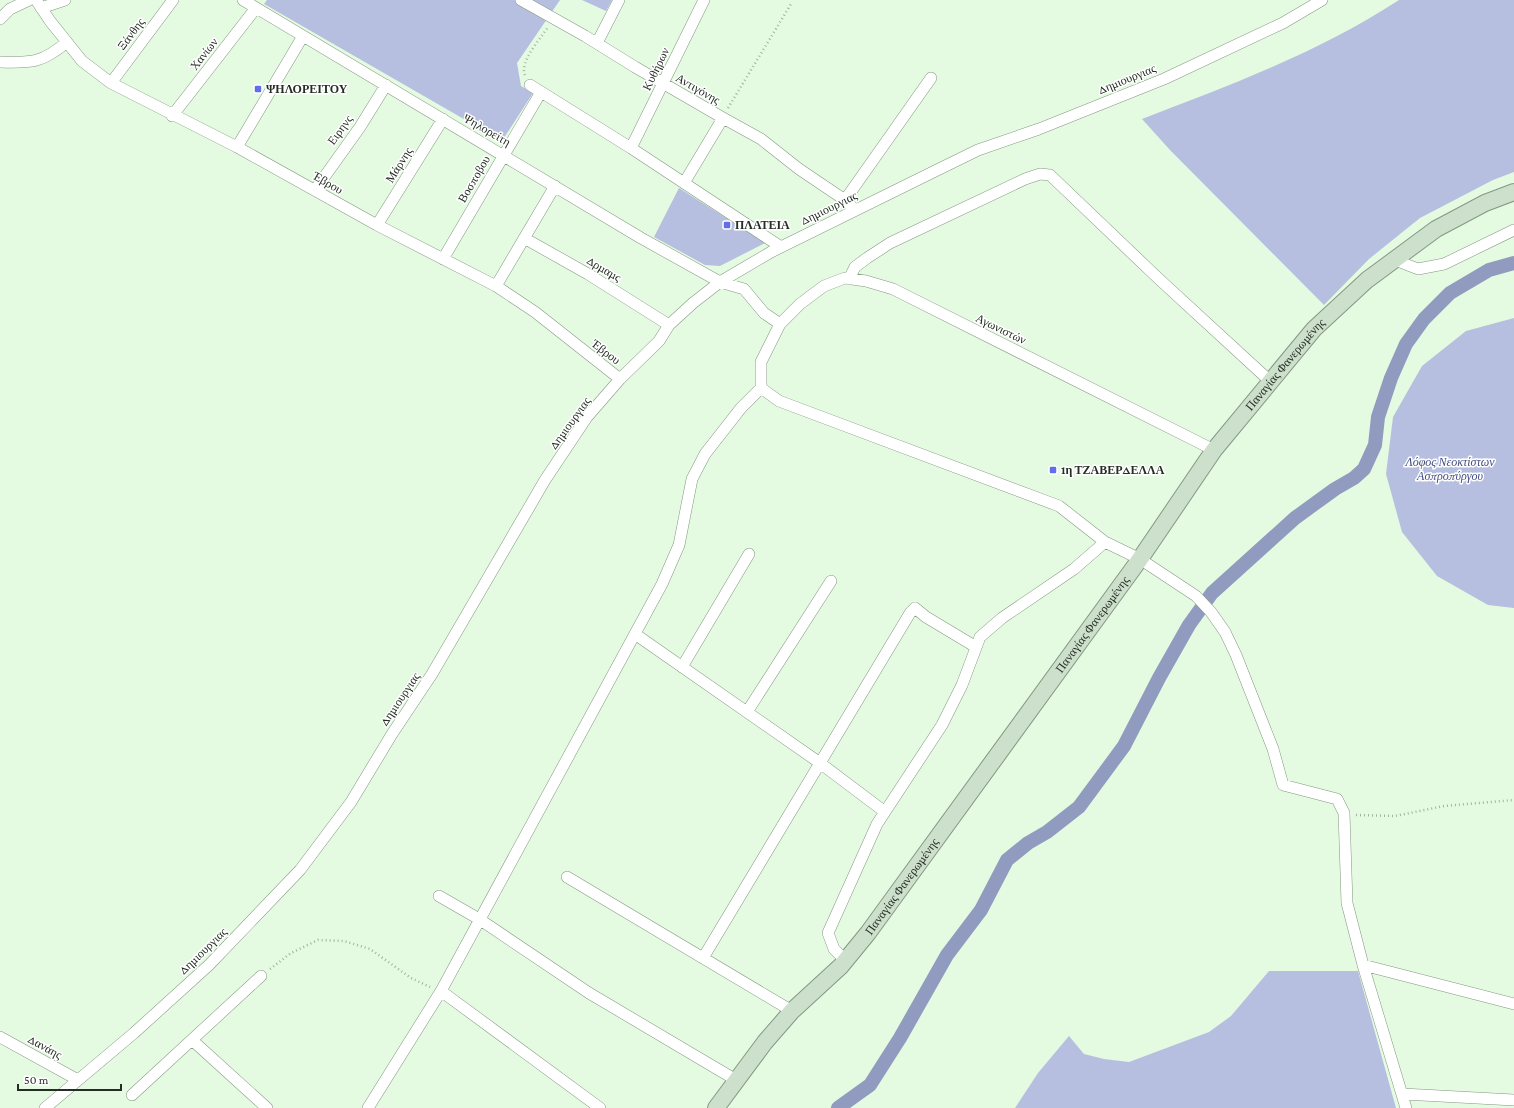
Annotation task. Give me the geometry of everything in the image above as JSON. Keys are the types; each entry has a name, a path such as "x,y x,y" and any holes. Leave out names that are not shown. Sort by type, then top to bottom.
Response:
{"main road":[{"name":"Παναγίας Φανερωμένης","path":"716,1108 765,1042 792,1011 815,992 846,960 868,933 1140,559 1214,450 1314,329 1367,280 1436,230 1485,203 1514,192"}],"street":[{"path":"0,19 10,9 29,0"},
{"path":"38,4 65,0"},
{"name":"Ξάνθης","path":"111,83 173,0"},
{"name":"Ψηλορείτη","path":"243,0 555,186 720,282 744,289 764,313 780,324"},
{"name":"Αντιγόνης","path":"521,0 597,43 722,118 762,138 799,169 845,200 855,210"},
{"path":"597,43 619,0"},
{"name":"Κυθήρων","path":"631,148 664,84 704,0"},
{"name":"Δημιουργιας","path":"45,1108 134,1033 208,966 300,870 351,802 392,734 432,674 545,480 587,417 620,379 659,341 669,325 692,303 720,282 782,247 978,150 1039,129 1164,79 1283,23 1322,0"},
{"name":"Έβρου","path":"38,4 82,61 111,83 172,116 237,147 377,225 496,286 535,312 620,379"},
{"name":"Χανίων","path":"172,116 256,8"},
{"path":"237,147 303,36"},
{"path":"0,62 31,63 51,55 67,42"},
{"path":"845,200 930,78"},
{"name":"Ειρηνς","path":"314,190 360,127 386,85"},
{"path":"530,85 631,148 782,247"},
{"name":"Βοσποβου","path":"443,259 503,154 541,92"},
{"path":"684,183 722,118"},
{"name":"Μάρνης","path":"377,225 443,119"},
{"path":"849,279 855,267 866,258 890,243 1026,178 1040,174 1050,175 1154,275 1271,382"},
{"path":"496,286 555,186"},
{"path":"1395,260 1418,269 1444,264 1514,230"},
{"name":"Δρμαμς","path":"524,238 588,274 669,325"},
{"name":"Αγωνιστών","path":"761,388 761,362 780,324 800,304 824,286 845,278 866,281 893,289 1214,450"},
{"path":"368,1108 441,991 662,584 679,545 692,479 698,466 705,454 741,408 761,388 779,401 1059,506 1105,542 1140,559 1196,596 1211,612 1225,632 1236,655 1273,749 1283,785 1337,799 1344,813 1347,903 1363,965 1406,1108"},
{"path":"846,960 834,949 828,934 877,824 942,725 962,685 980,637 1002,618 1074,569 1105,542"},
{"path":"682,667 749,554"},
{"path":"747,712 831,581"},
{"path":"703,958 910,613 915,608 926,617 976,647"},
{"path":"635,634 820,763 884,812"},
{"path":"567,878 792,1011"},
{"path":"439,896 479,919 589,993 736,1080"},
{"path":"1363,965 1514,1004"},
{"path":"132,1095 262,976"},
{"path":"441,991 600,1108"},
{"name":"Δανάης","path":"0,1037 78,1080"},
{"path":"192,1040 267,1108"},
{"path":"1403,1094 1514,1100"}],"path":[{"path":"722,118 791,4"},
{"path":"530,85 524,72 527,57 555,19"},
{"path":"1344,813 1361,816 1395,816 1444,806 1514,800"},
{"path":"262,976 291,953 318,940 344,941 370,949 411,978 441,991"}],"green space":[{"path":"267,0 560,0 517,63 521,86 533,93 502,141 264,4"},
{"path":"582,0 612,0 606,11"},
{"path":"1399,0 1514,0 1514,172 1493,180 1420,218 1369,259 1324,305 1170,150 1142,119 1241,80 1306,52 1369,19"},
{"path":"679,188 765,243 720,266 705,265 654,237"},
{"name":"Λόφος Νεοκτίστων Ασπροπύργου","path":"1514,318 1514,608 1488,605 1437,576 1402,532 1386,474 1393,417 1422,366 1466,331"},
{"path":"1269,971 1358,971 1396,1108 1015,1108 1038,1073 1069,1036 1084,1054 1104,1059 1129,1062 1209,1032 1231,1016"}],"waterway":[{"path":"838,1108 870,1085 900,1038 947,955 981,910 1007,860 1028,843 1047,832 1079,807 1124,746 1159,678 1189,625 1212,593 1295,518 1335,489 1354,478 1364,469 1375,445 1378,417 1391,378 1406,344 1424,319 1450,293 1489,270 1514,263"}],"place":[{"name":"ΨΗΛΟΡΕΙΤΟΥ","path":"258,89"},
{"name":"ΠΛΑΤΕΙΑ","path":"727,225"},
{"name":"1η ΤΖΑΒΕΡΔΕΛΛΑ","path":"1053,470"}]}
